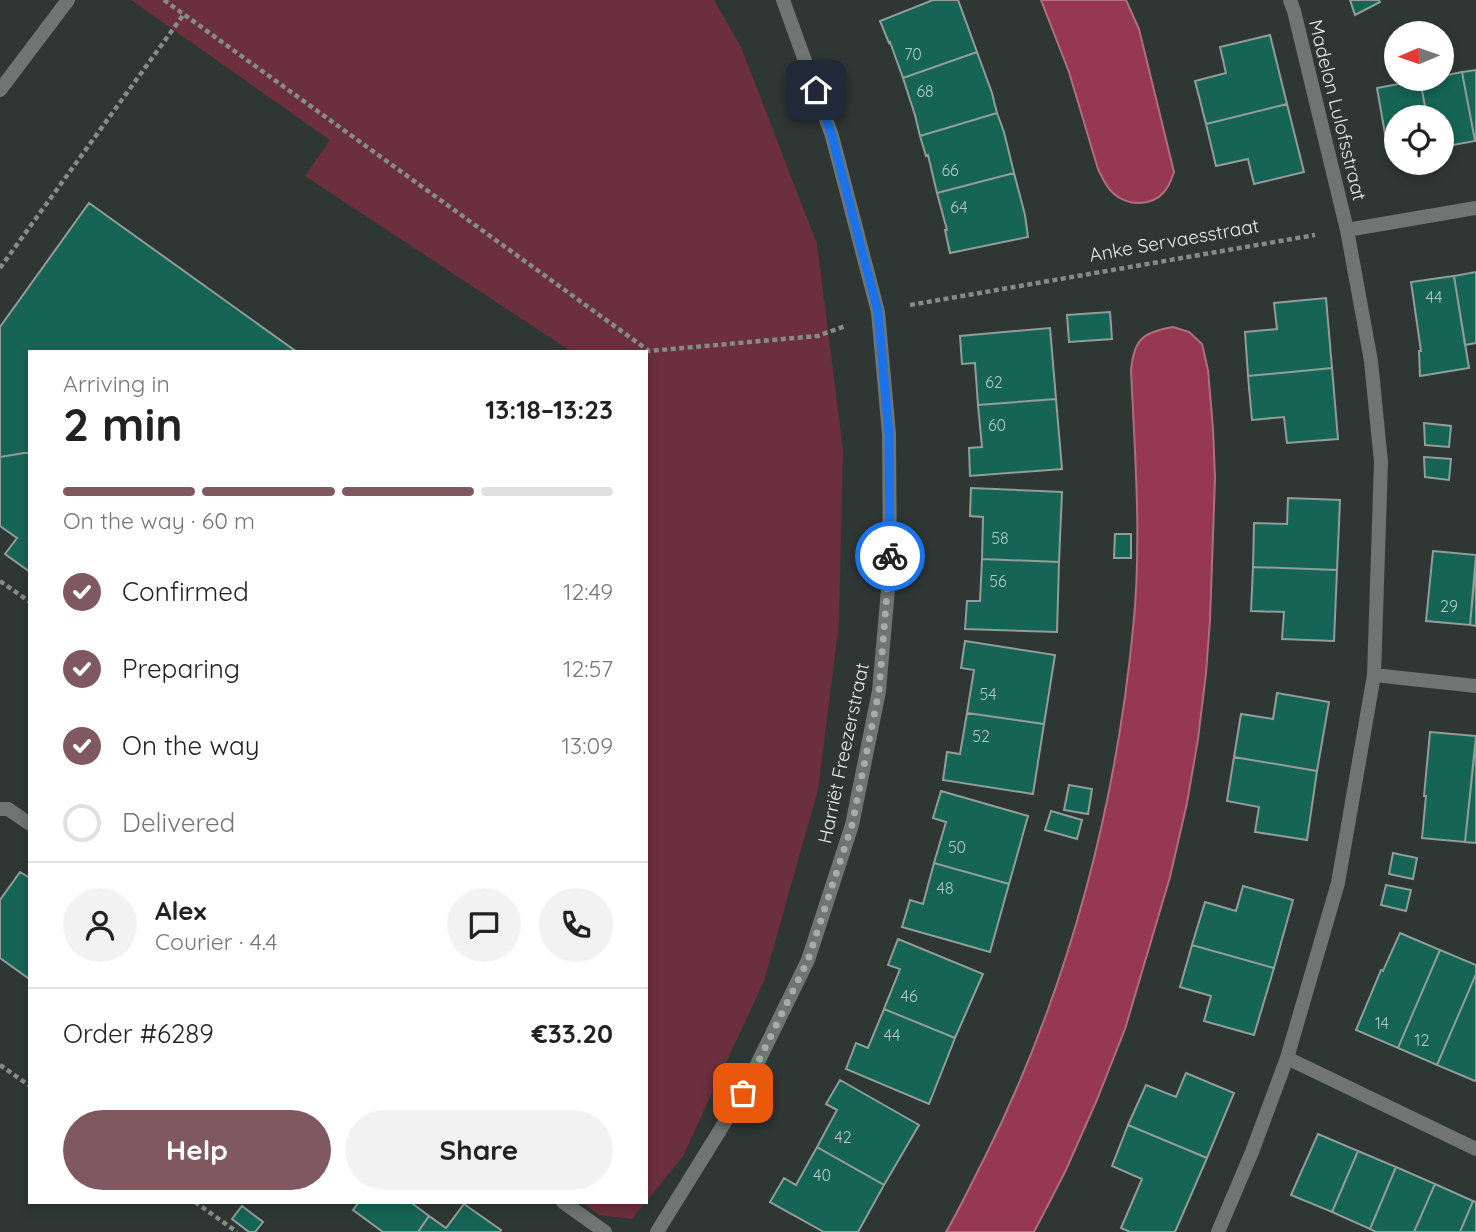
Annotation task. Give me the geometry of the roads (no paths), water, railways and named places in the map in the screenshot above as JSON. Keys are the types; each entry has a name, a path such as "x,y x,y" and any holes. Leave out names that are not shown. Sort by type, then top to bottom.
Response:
{"street":[{"path":"0,90 68,0"},
{"name":"Harriët Freezerstraat","path":"657,1232 743,1093 808,960 852,825 879,691 890,566 889,434 878,312 832,136 783,0"},
{"name":"Madelon Lulofsstraat","path":"1217,1232 1252,1152 1287,1058 1338,883 1374,675 1381,462 1371,361 1347,230 1290,0"},
{"path":"1347,230 1476,208"},
{"path":"1374,675 1476,686"},
{"path":"0,809 8,809 28,823"},
{"path":"1287,1058 1476,1149"},
{"path":"567,1204 605,1232"}]}
